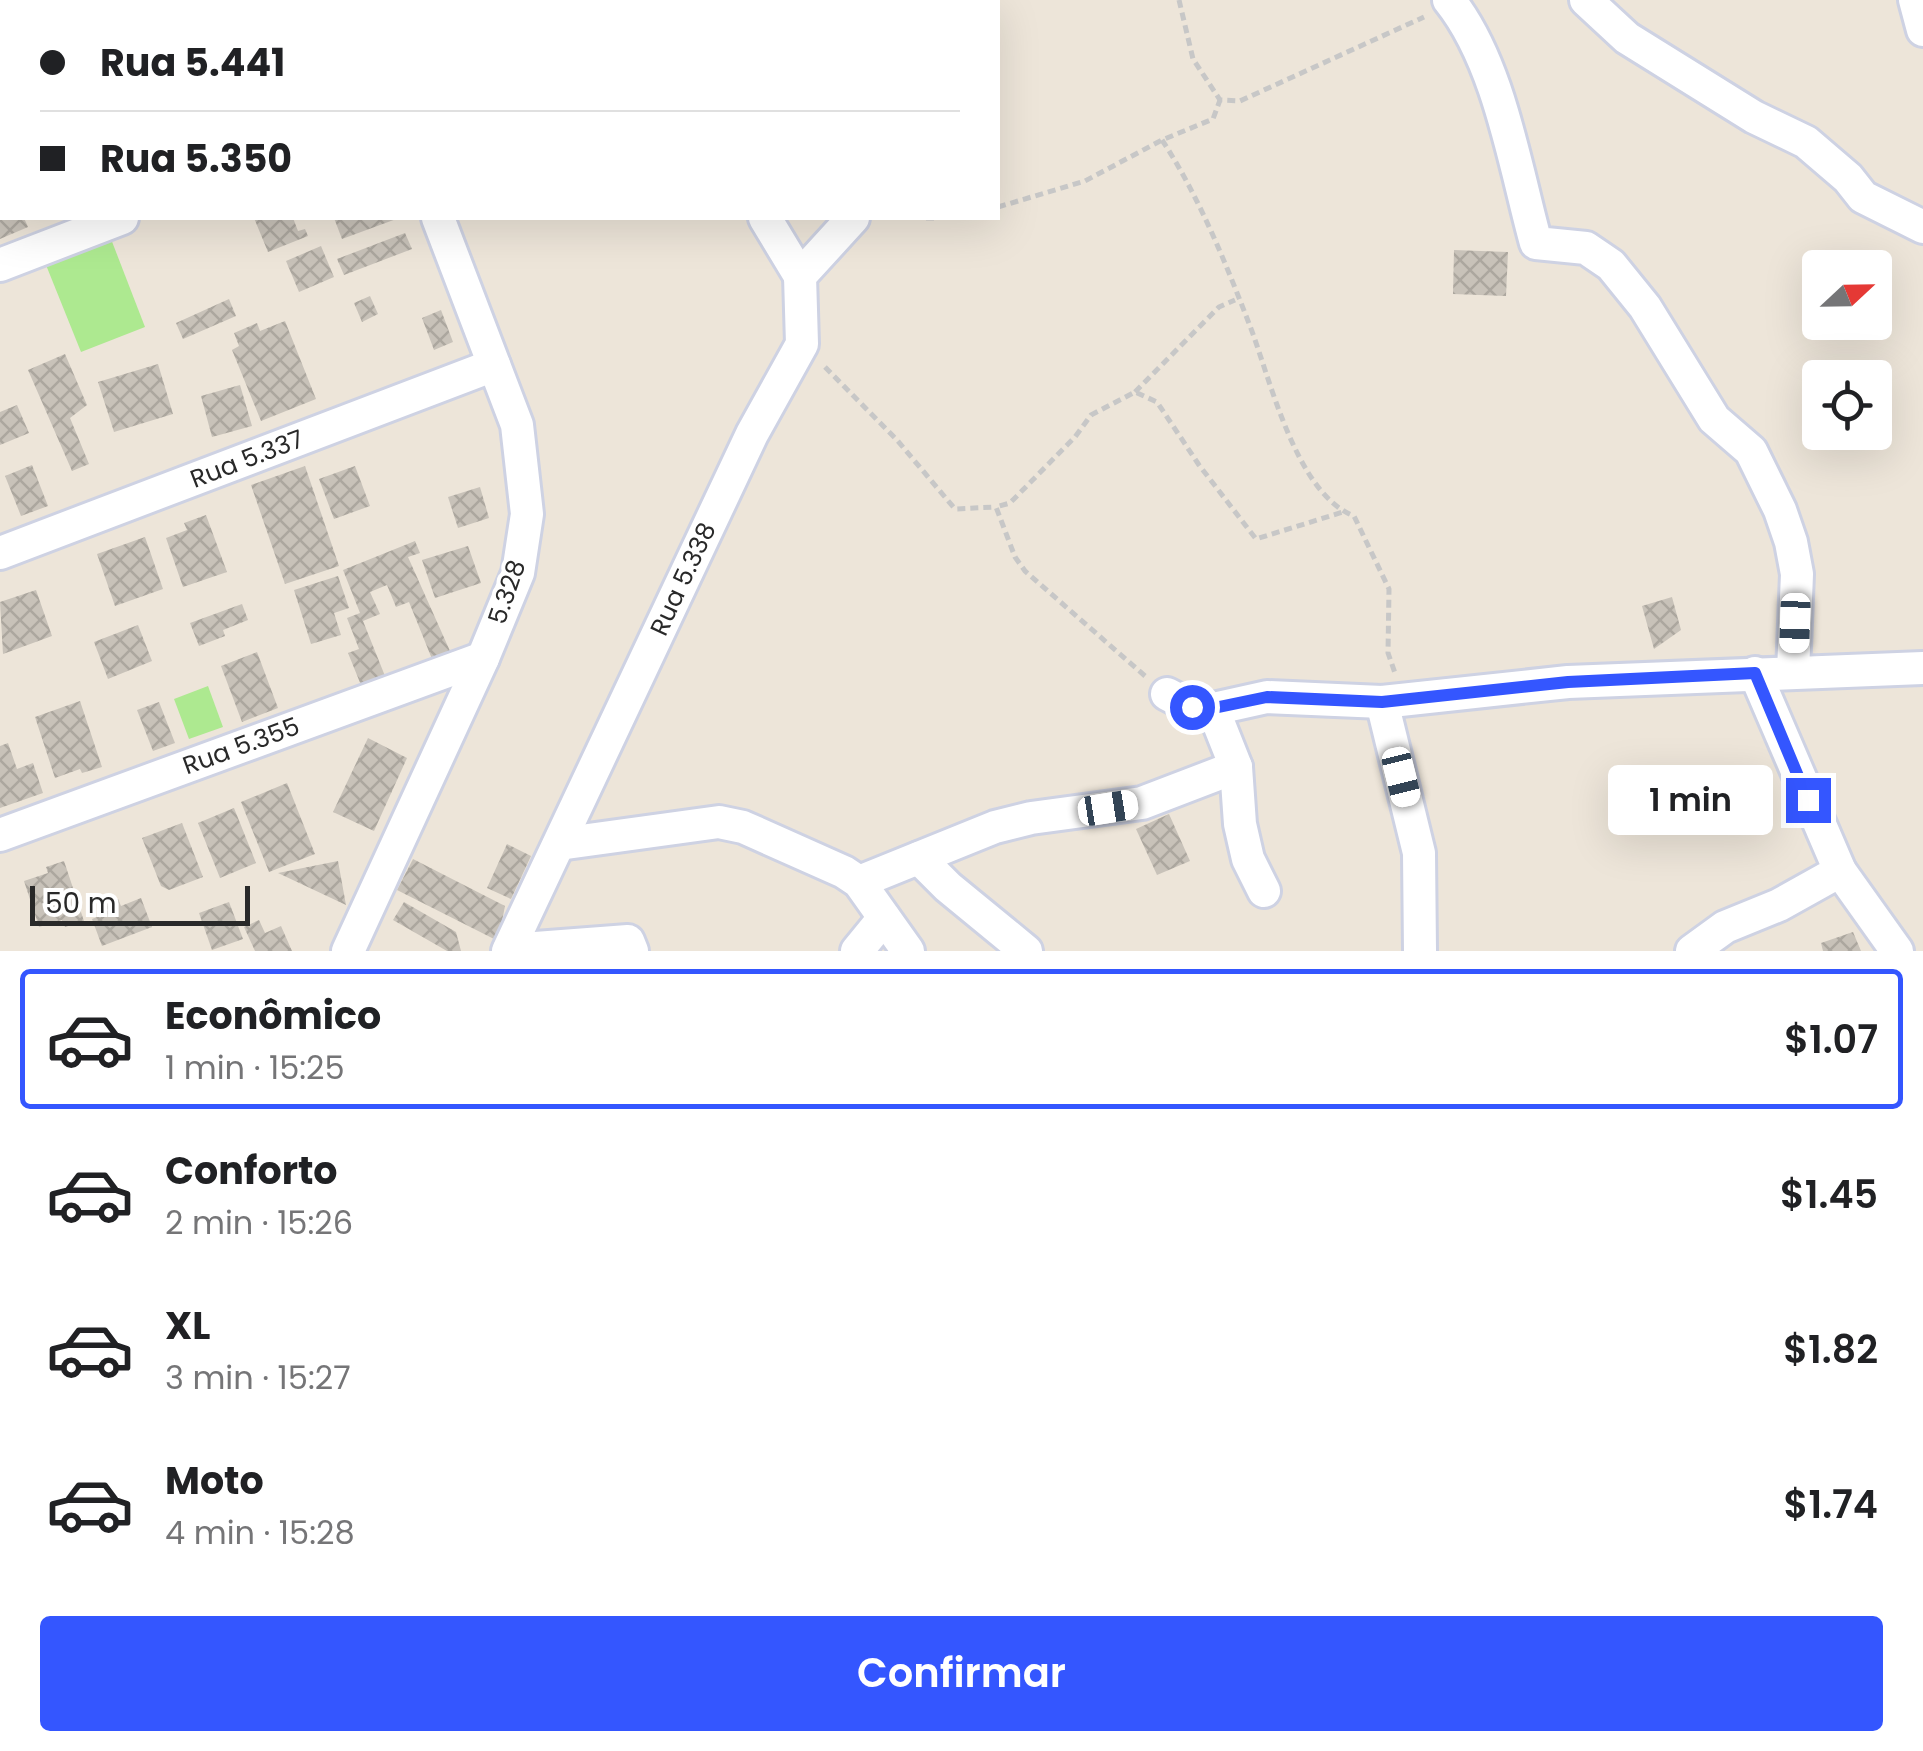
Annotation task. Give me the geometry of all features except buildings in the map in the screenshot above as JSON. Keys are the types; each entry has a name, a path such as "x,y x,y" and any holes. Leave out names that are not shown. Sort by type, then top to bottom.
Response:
{"street":[{"path":"1586,0 1626,38 1754,117 1806,142 1848,178 1863,197 1923,227"},
{"path":"1915,0 1923,30"},
{"path":"1453,1 1492,84 1536,244 1586,248 1611,265 1646,307 1714,419 1751,450 1780,510 1794,558 1797,574 1793,672"},
{"path":"0,264 117,220"},
{"name":"5.328","path":"348,951 518,573 527,514 517,425 439,220"},
{"path":"767,220 800,276 802,344"},
{"path":"800,276 851,220"},
{"name":"Rua 5.338","path":"508,951 752,434 802,344"},
{"name":"Rua 5.337","path":"0,553 494,365"},
{"name":"Rua 5.355","path":"0,835 482,658"},
{"path":"1167,694 1192,707 1214,708 1267,697 1394,700 1568,682 1923,668"},
{"path":"1755,673 1840,871 1897,951"},
{"path":"1394,700 1419,852 1420,951"},
{"path":"1214,708 1236,767 1240,824 1248,859 1264,892"},
{"path":"858,882 994,827 1142,803 1236,767"},
{"path":"559,844 719,822 743,827 858,882 908,951"},
{"path":"918,858 1026,951"},
{"path":"1692,951 1725,926 1779,905 1840,871"},
{"path":"857,951 884,918"},
{"path":"508,951 628,941 632,951"}],"path":[{"path":"1179,0 1193,60 1220,100"},
{"path":"1220,100 1240,101 1453,1"},
{"path":"1000,206 1086,181 1162,140 1213,119 1220,100"},
{"path":"1162,140 1177,162 1234,288 1252,331 1272,400 1301,460 1343,512 1354,516 1389,590 1388,653 1394,700"},
{"path":"802,344 897,440 954,510 996,507 1010,503 1075,438 1091,414 1135,392 1219,306 1235,300"},
{"path":"1135,392 1157,402 1256,539 1343,512"},
{"path":"996,507 1014,557 1025,571 1167,694"}],"green space":[{"path":"111,239 145,327 81,352 46,265"},
{"path":"208,686 223,727 189,739 174,699"}],"route":[{"path":"1192,707 1214,708 1267,697 1382,702 1568,682 1755,673 1808,800"}]}
